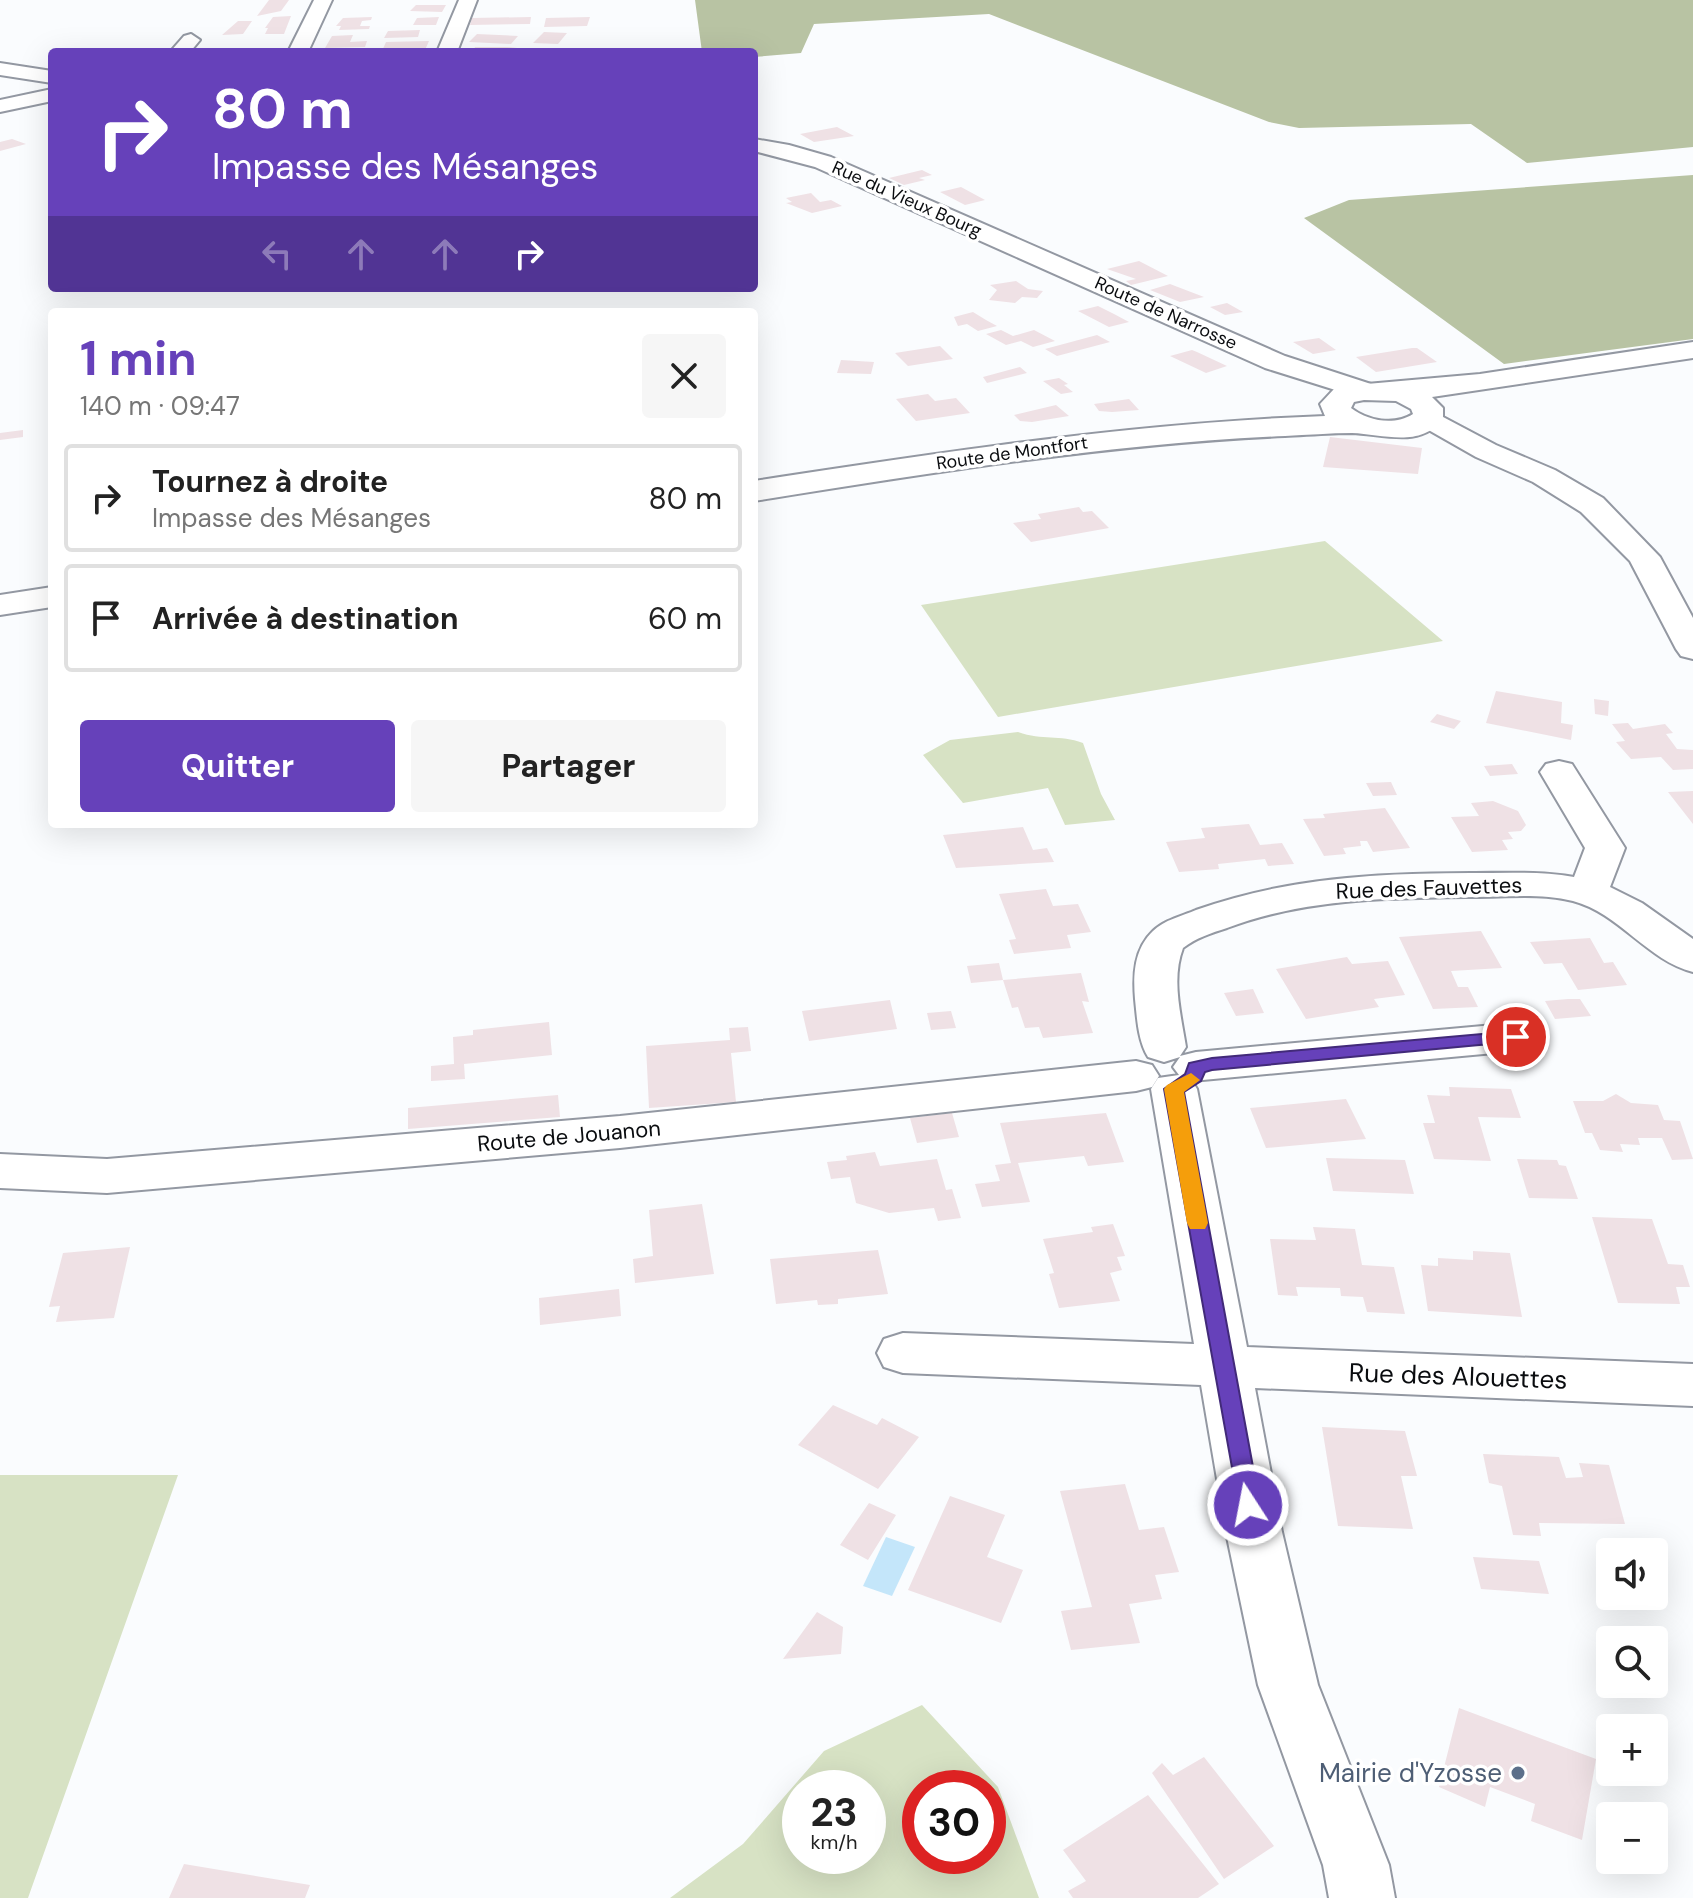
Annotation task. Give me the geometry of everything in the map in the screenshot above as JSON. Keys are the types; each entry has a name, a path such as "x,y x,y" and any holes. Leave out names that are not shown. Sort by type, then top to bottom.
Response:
{"main road":[{"path":"1378,392 1480,383 1693,350"},
{"path":"1378,392 1415,398 1421,418 1480,383"},
{"name":"Route de Montfort","path":"1271,426 1315,416 1335,405 1344,395 1378,392"},
{"path":"1335,405 1342,417 1359,424"},
{"name":"Route de Montfort","path":"758,490 1094,441 1271,426 1359,424 1382,429 1421,418"},
{"path":"0,605 48,598"}],"street":[{"path":"300,48 323,0"},
{"path":"449,48 468,0"},
{"path":"0,69 48,76"},
{"path":"0,106 48,96"},
{"name":"Rue du Vieux Bourg","path":"758,146 823,162 1057,265"},
{"name":"Route de Narrosse","path":"1057,265 1275,362 1378,392"},
{"name":"Route de Narrosse","path":"1275,362 1335,405"},
{"path":"1421,418 1544,476 1592,505 1644,557 1693,649"},
{"path":"1559,772 1605,848 1588,893"},
{"name":"Rue des Fauvettes","path":"1362,1898 1356,1865 1288,1685 1254,1532 1167,1070 1155,965 1166,942 1182,930 1213,917 1274,900 1339,888 1551,884 1588,893 1616,906 1693,959"},
{"name":"Route de Jouanon","path":"2,1170 107,1176 620,1132 1167,1070 1516,1037"},
{"name":"Rue des Alouettes","path":"903,1353 1693,1385"}],"green space":[{"path":"695,0 1693,0 1693,147 1527,163 1471,124 1299,128 1269,122 989,14 814,24 801,53 758,57 758,48 701,48"},
{"path":"1693,175 1693,339 1504,364 1304,218 1349,200"},
{"path":"1325,541 1443,641 998,717 921,605"},
{"path":"1018,732 1083,743 1101,794 1115,820 1065,825 1048,788 963,803 923,755 950,740"},
{"path":"0,1475 178,1475 28,1898 0,1898"},
{"path":"922,1705 982,1770 902,1770 902,1874 1006,1874 1006,1809 1039,1898 670,1898 743,1844 782,1799 782,1874 886,1874 886,1770 807,1770 824,1751"}],"water":[{"path":"886,1537 915,1547 892,1596 863,1586"}],"building":[{"path":"269,0 289,0 281,11 257,16"},
{"path":"416,5 446,5 442,12 410,11"},
{"path":"291,16 284,34 265,34 268,28 265,28 273,17"},
{"path":"372,17 371,20 362,21 360,26 370,26 369,29 339,30 341,26 336,26 343,18"},
{"path":"439,17 436,25 413,25 417,18"},
{"path":"531,17 530,24 470,25 472,18"},
{"path":"590,17 587,26 544,27 546,18"},
{"path":"238,21 252,21 243,34 222,35"},
{"path":"420,30 418,37 384,38 388,31"},
{"path":"544,32 567,33 558,44 533,43"},
{"path":"477,34 518,36 511,44 469,42"},
{"path":"353,35 350,42 367,41 365,47 325,48 332,36"},
{"path":"429,41 426,48 383,48 386,42"},
{"path":"837,127 854,136 814,142 800,134"},
{"path":"12,139 26,144 0,151 0,142"},
{"path":"922,170 932,175 904,185 889,178"},
{"path":"961,187 985,200 965,205 940,192"},
{"path":"811,193 820,202 831,200 842,206 812,213 786,203 792,202 786,198"},
{"path":"1139,261 1168,276 1131,285 1126,281 1136,279 1107,269"},
{"path":"1016,281 1028,289 1043,291 1037,298 1022,297 1015,303 989,300 997,290 990,285"},
{"path":"1170,284 1204,297 1180,302 1150,290"},
{"path":"1227,303 1243,312 1225,315 1210,307"},
{"path":"1098,306 1129,322 1109,327 1078,311"},
{"path":"973,312 997,326 978,331 967,324 958,326 954,317"},
{"path":"1001,330 1013,336 1034,330 1055,341 1033,347 1021,341 1006,345 986,334"},
{"path":"1097,335 1110,342 1057,356 1045,349"},
{"path":"1319,338 1336,350 1313,354 1293,342"},
{"path":"940,346 953,359 908,366 895,353"},
{"path":"1417,348 1437,362 1376,372 1356,357"},
{"path":"1192,350 1227,366 1206,373 1170,356"},
{"path":"841,360 874,362 871,374 837,373"},
{"path":"1020,367 1027,373 987,383 983,377"},
{"path":"1059,378 1073,392 1061,394 1043,381"},
{"path":"928,394 935,401 956,398 970,413 916,421 896,399"},
{"path":"1129,399 1139,410 1099,411 1094,404"},
{"path":"1056,405 1069,416 1032,422 1020,421 1014,415"},
{"path":"23,430 23,437 0,440 0,433"},
{"path":"1330,437 1422,448 1418,474 1323,467"},
{"path":"1079,507 1083,512 1092,511 1109,528 1031,542 1013,523 1041,519 1038,514"},
{"path":"1496,691 1562,702 1561,723 1573,725 1571,740 1486,723"},
{"path":"1594,699 1609,701 1608,716 1595,714"},
{"path":"1437,714 1461,721 1454,729 1430,722"},
{"path":"1628,723 1633,729 1665,724 1673,733 1666,734 1677,749 1693,750 1693,769 1673,770 1661,757 1631,759 1616,742 1625,741 1612,724"},
{"path":"1512,764 1518,774 1490,776 1484,766"},
{"path":"1391,782 1397,795 1373,796 1366,783"},
{"path":"1693,791 1693,824 1668,792"},
{"path":"1493,801 1518,811 1526,825 1521,831 1508,832 1513,839 1502,840 1508,850 1472,852 1451,817 1479,816 1471,803"},
{"path":"1385,808 1410,848 1373,852 1367,841 1360,841 1361,846 1343,848 1346,854 1324,856 1303,819 1325,818 1323,814"},
{"path":"1249,824 1260,845 1282,843 1294,864 1268,866 1265,859 1218,864 1219,869 1179,872 1166,842 1205,838 1201,828"},
{"path":"1023,827 1033,850 1047,848 1054,862 956,868 943,835"},
{"path":"1046,889 1053,906 1078,904 1091,932 1067,935 1071,948 1014,954 1009,940 1016,939 999,894"},
{"path":"1481,931 1502,968 1451,971 1458,987 1468,987 1478,1007 1433,1009 1399,937"},
{"path":"1590,938 1604,963 1613,962 1627,985 1578,990 1562,963 1544,964 1530,942"},
{"path":"1347,957 1352,964 1388,961 1405,995 1374,999 1379,1007 1306,1019 1276,969"},
{"path":"999,963 1003,980 971,983 967,966"},
{"path":"1081,973 1089,1002 1082,1001 1093,1033 1043,1038 1039,1027 1025,1028 1018,1007 1012,1008 1003,980"},
{"path":"1253,989 1264,1013 1236,1016 1224,993"},
{"path":"1580,999 1591,1016 1555,1019 1545,1001"},
{"path":"890,1000 897,1029 809,1041 802,1011"},
{"path":"951,1011 956,1028 931,1030 927,1013"},
{"path":"549,1022 552,1055 464,1064 465,1079 431,1081 431,1066 454,1064 453,1037 473,1035 473,1030"},
{"path":"748,1027 751,1051 731,1053 736,1102 649,1108 646,1046 730,1040 729,1028"},
{"path":"1449,1087 1511,1089 1521,1118 1478,1117 1491,1161 1434,1159 1423,1123 1435,1123 1427,1095 1450,1096"},
{"path":"1616,1094 1631,1103 1658,1105 1664,1120 1680,1121 1693,1159 1672,1160 1662,1138 1638,1138 1640,1145 1620,1144 1623,1152 1600,1150 1592,1133 1585,1133 1573,1101 1603,1101"},
{"path":"558,1095 560,1117 408,1129 408,1108"},
{"path":"1346,1099 1366,1139 1266,1148 1250,1108"},
{"path":"952,1113 959,1137 917,1143 910,1118"},
{"path":"1106,1113 1124,1162 1088,1166 1084,1156 1018,1163 1030,1202 982,1207 975,1184 1000,1181 995,1165 1011,1163 1000,1123"},
{"path":"875,1152 880,1166 937,1159 946,1190 952,1189 961,1218 938,1221 934,1208 889,1213 856,1203 850,1177 831,1179 827,1162"},
{"path":"1326,1158 1405,1160 1414,1194 1333,1191"},
{"path":"1517,1159 1557,1160 1559,1165 1566,1166 1578,1199 1529,1198"},
{"path":"702,1204 714,1274 635,1283 633,1259 653,1256 649,1210"},
{"path":"1592,1217 1652,1219 1668,1264 1683,1265 1690,1287 1676,1287 1680,1304 1618,1303"},
{"path":"1113,1224 1125,1256 1117,1257 1122,1270 1110,1273 1120,1301 1059,1308 1049,1274 1054,1273 1043,1239 1093,1232 1091,1227"},
{"path":"1313,1227 1355,1229 1362,1265 1394,1267 1405,1314 1367,1312 1363,1297 1341,1296 1340,1288 1296,1287 1298,1296 1278,1295 1270,1239 1316,1240"},
{"path":"130,1247 114,1318 56,1322 60,1306 49,1307 63,1253"},
{"path":"878,1250 888,1294 838,1299 838,1304 818,1305 817,1300 776,1304 770,1259"},
{"path":"1473,1251 1510,1253 1522,1317 1428,1311 1421,1265 1438,1266 1438,1258 1473,1260"},
{"path":"619,1289 621,1316 540,1325 539,1298"},
{"path":"833,1405 877,1425 882,1418 919,1437 878,1489 798,1445"},
{"path":"1322,1427 1405,1431 1417,1476 1401,1476 1413,1529 1338,1526"},
{"path":"1483,1454 1559,1457 1566,1478 1583,1477 1579,1463 1609,1465 1625,1524 1539,1523 1541,1536 1513,1535 1502,1486 1489,1483"},
{"path":"1125,1484 1139,1530 1164,1527 1179,1572 1155,1575 1162,1599 1129,1604 1140,1643 1071,1650 1061,1611 1092,1607 1060,1491"},
{"path":"950,1496 1005,1515 987,1557 1023,1570 1001,1623 908,1590"},
{"path":"869,1503 896,1515 868,1560 840,1545"},
{"path":"1473,1557 1539,1561 1549,1594 1481,1589"},
{"path":"817,1612 843,1627 841,1654 783,1659"},
{"name":"Mairie d'Yzosse","path":"1459,1708 1596,1759 1582,1840 1531,1821 1535,1804 1490,1787 1485,1807 1439,1787"},
{"path":"1204,1757 1274,1846 1224,1879 1152,1773 1162,1763 1173,1775"},
{"path":"1148,1795 1219,1884 1198,1898 1073,1898 1068,1891 1086,1881 1063,1850"},
{"path":"184,1864 310,1885 305,1898 169,1898"}],"slow traffic":[{"path":"1191,1080 1174,1089 1197,1223"}],"place":[{"name":"Mairie d'Yzosse","path":"1518,1773"}],"route":[{"path":"1248,1505 1174,1089 1184,1086 1194,1077 1196,1067 1212,1064 1516,1037"}]}
